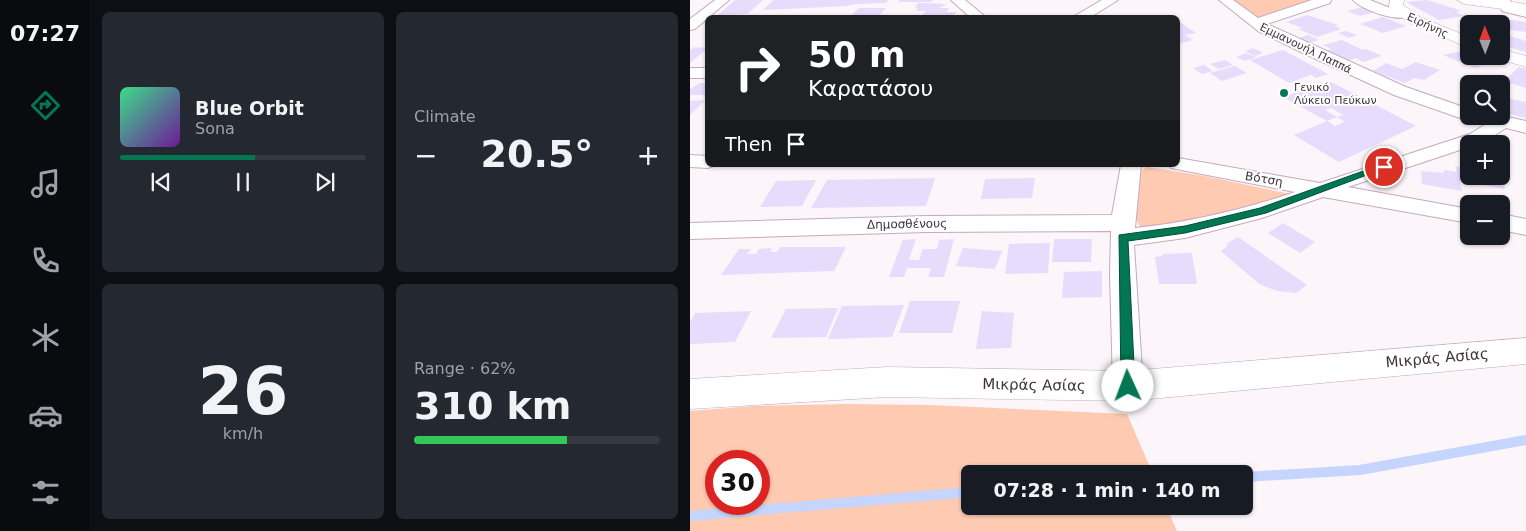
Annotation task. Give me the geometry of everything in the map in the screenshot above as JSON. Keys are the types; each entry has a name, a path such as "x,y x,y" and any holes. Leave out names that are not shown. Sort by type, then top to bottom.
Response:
{"street":[{"path":"690,26 723,0"},
{"path":"957,0 976,15"},
{"path":"1084,15 1112,0"},
{"name":"Εμμανουήλ Παππά","path":"1225,0 1256,23 1358,73 1460,112"},
{"path":"1256,23 1325,0"},
{"path":"1359,0 1393,14 1400,7"},
{"path":"1464,0 1505,3 1526,8"},
{"path":"1505,3 1508,8 1526,13"},
{"name":"Ειρήνης","path":"1400,7 1432,28 1460,39"},
{"path":"1510,57 1526,62"},
{"path":"690,73 705,73"},
{"path":"1510,124 1526,127"},
{"name":"Δημοσθένους","path":"690,231 918,224 1123,231 1159,234 1217,223 1285,204 1384,167 1477,138 1498,125"},
{"name":"Βότση","path":"1180,164 1460,214"},
{"path":"1128,386 1123,231 1130,167"},
{"path":"1510,224 1526,227"},
{"name":"Μικράς Ασίας","path":"690,394 887,382 1033,386 1128,386 1526,351"}],"shaded area":[{"path":"1230,0 1315,0 1256,18"},
{"path":"1147,167 1205,176 1290,194 1252,210 1141,228 1136,216 1135,201 1140,172"},
{"path":"846,404 931,405 1127,414 1149,465 961,465 961,515 1170,515 1177,531 690,531 690,411 754,406"}],"building":[{"path":"735,0 763,0 747,14 718,15"},
{"path":"774,0 888,0 886,3 763,10"},
{"path":"900,0 932,0 931,2 898,2"},
{"path":"1427,0 1461,11 1456,12 1462,15 1439,20 1406,2"},
{"path":"918,3 947,4 939,8 949,8 947,12 957,12 954,15 922,15 926,11 916,11 918,8 915,8"},
{"path":"1366,6 1379,11 1360,16 1347,11"},
{"path":"859,8 886,8 880,15 852,15"},
{"path":"1307,15 1338,25 1335,26 1341,29 1317,37 1298,29 1303,28 1286,22"},
{"path":"1383,17 1406,26 1383,33 1360,24"},
{"path":"1510,20 1526,22 1526,32 1510,30"},
{"path":"1180,22 1196,33 1185,35 1193,40 1180,43"},
{"path":"1346,31 1357,35 1349,38 1338,33"},
{"path":"1308,35 1319,40 1304,45 1293,40"},
{"path":"1510,36 1526,41 1526,52 1510,48"},
{"path":"1342,40 1382,56 1363,62 1356,58 1348,61 1327,50 1331,49 1323,45"},
{"path":"695,47 705,48 705,50 690,63 690,50"},
{"path":"1253,48 1263,53 1255,56 1245,51"},
{"path":"1283,50 1328,74 1316,78 1311,75 1289,83 1250,60"},
{"path":"1460,51 1460,62 1443,55"},
{"path":"1246,53 1256,57 1245,61 1236,57"},
{"path":"1225,60 1233,65 1219,69 1210,64"},
{"path":"1416,62 1440,70 1424,80 1414,78 1405,83 1373,71 1386,63 1402,69"},
{"path":"1204,65 1213,71 1202,74 1193,68"},
{"path":"1468,65 1483,65 1475,68"},
{"path":"1235,66 1247,73 1222,81 1210,73"},
{"path":"1519,67 1526,69 1526,88 1510,83 1510,75"},
{"path":"1329,81 1359,96 1354,98 1367,105 1372,103 1416,126 1339,162 1294,135 1327,121 1283,97","holes":["1331,108 1344,115 1337,117 1325,110","1337,117 1345,122 1335,126 1327,121"]},
{"path":"700,83 705,83 705,95 690,95 690,89"},
{"path":"1510,99 1526,102 1526,118 1510,114"},
{"path":"705,100 690,115 690,101"},
{"path":"1455,166 1460,167 1460,185 1462,191 1422,184 1421,171 1444,173 1444,170 1457,172"},
{"path":"935,178 926,206 811,208 827,180"},
{"path":"1035,178 1032,198 981,199 985,179"},
{"path":"816,180 802,206 760,207 776,181"},
{"path":"1482,185 1504,185 1505,189"},
{"path":"1283,223 1315,242 1300,253 1268,233"},
{"path":"1238,237 1307,285 1296,293 1277,291 1259,284 1221,251 1228,246 1226,244"},
{"path":"916,239 909,260 919,260 923,249 937,249 939,240 954,239 944,277 928,277 931,268 907,268 904,277 889,277 903,240"},
{"path":"1054,239 1092,239 1091,262 1052,262"},
{"path":"1050,243 1048,273 1005,274 1009,244"},
{"path":"780,247 846,247 834,271 721,275 739,249 751,249 747,254 756,254 759,249 772,248 770,252 777,252"},
{"path":"963,248 1002,251 995,269 956,266"},
{"path":"1192,253 1197,284 1159,284 1155,257 1163,256 1162,254"},
{"path":"1102,271 1102,297 1062,298 1064,272"},
{"path":"910,301 960,301 952,333 899,333"},
{"path":"904,305 892,337 828,339 842,306"},
{"path":"838,308 826,337 771,338 786,309"},
{"path":"751,311 735,342 690,344 690,322 695,313"},
{"path":"982,311 1014,313 1011,348 976,349"}],"waterway":[{"path":"1253,477 1360,470 1526,440"},
{"path":"690,516 961,493"}],"place":[{"name":"Γενικό Λύκειο Πεύκων","path":"1284,93"}],"route":[{"path":"1128,386 1123,238 1185,230 1262,211 1293,202 1384,167"}]}
